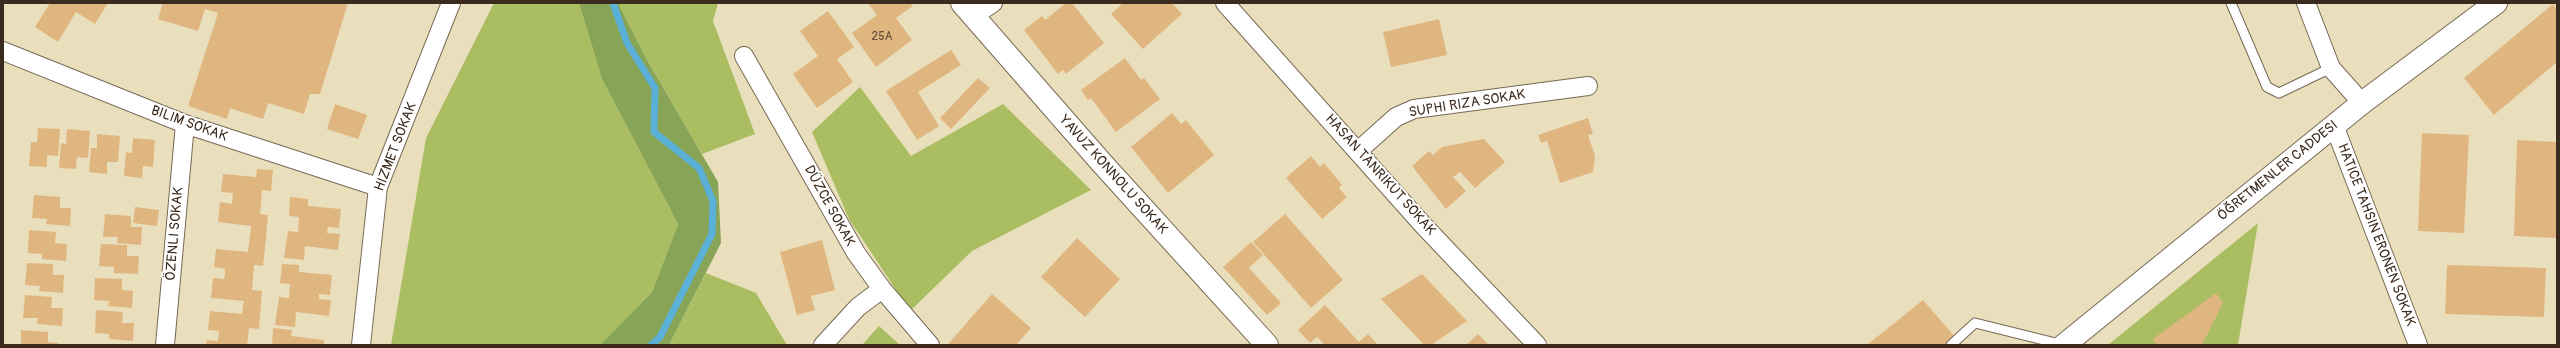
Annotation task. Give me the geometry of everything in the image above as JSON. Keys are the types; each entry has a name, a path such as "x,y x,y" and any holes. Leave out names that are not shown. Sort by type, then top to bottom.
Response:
{"main road":[{"name":"ÖĞRETMENLER CADDESI","path":"2064,345 2334,125 2496,3"},
{"name":"YAVUZ KONNOLU SOKAK","path":"967,10 1267,345"}],"street":[{"name":"HIZMET SOKAK","path":"361,345 378,187 451,3"},
{"path":"967,10 993,3"},
{"name":"HASAN TANRIKUT SOKAK","path":"1225,3 1499,307 1537,345"},
{"path":"2306,3 2331,68 2362,103"},
{"name":"BILIM SOKAK","path":"3,51 185,124 378,187"},
{"name":"DÜZCE SOKAK","path":"744,56 856,253 882,289 930,345"},
{"name":"SUPHI RIZA SOKAK","path":"1358,151 1396,117 1414,109 1588,86"},
{"name":"ÖZENLI SOKAK","path":"165,345 185,124"},
{"name":"HATICE TAHSIN ERONEN SOKAK","path":"2334,125 2418,345"},
{"path":"823,345 858,307 882,289"}],"lane":[{"path":"2231,3 2267,87 2280,93 2331,68"},
{"path":"1951,345 1975,323 2064,345"}],"green space":[{"path":"494,3 579,3 602,79 678,224 652,292 600,345 391,345 426,138"},
{"path":"579,3 618,3 646,58 718,182 721,243 669,345 600,345 652,292 678,224 602,79"},
{"path":"618,3 718,3 713,21 755,134 702,154 646,58"},
{"path":"860,87 911,156 1003,104 1091,190 972,251 910,311 849,219 812,132"},
{"path":"2258,223 2238,345 2108,345"},
{"path":"706,273 756,293 787,345 669,345"},
{"path":"879,326 900,345 862,345"}],"building":[{"path":"50,3 108,3 95,24 76,12 58,42 35,27"},
{"path":"163,3 348,3 320,94 310,94 304,114 268,103 263,119 230,108 227,119 188,106 218,13 205,9 198,31 158,19"},
{"path":"868,3 911,3 913,6 896,18 912,40 876,67 852,33 877,15"},
{"path":"1066,3 1072,3 1104,43 1066,74 1063,70 1058,74 1024,30 1042,16 1045,20"},
{"path":"1123,3 1172,3 1182,14 1143,49 1111,14"},
{"path":"2553,4 2557,9 2557,62 2494,115 2464,78"},
{"path":"828,11 854,47 837,59 853,82 817,108 793,74 818,56 800,31"},
{"path":"1439,19 1447,55 1391,67 1383,32"},
{"path":"951,50 961,65 918,92 939,126 917,140 886,91"},
{"path":"1125,58 1141,80 1144,78 1160,99 1116,132 1091,98 1088,100 1081,90"},
{"path":"978,78 990,88 951,129 940,118"},
{"path":"335,104 367,115 358,139 327,129"},
{"path":"1172,113 1181,124 1186,120 1214,155 1168,193 1131,147"},
{"path":"1588,118 1593,134 1588,135 1595,156 1593,172 1560,183 1547,141 1541,143 1538,135"},
{"path":"38,128 60,129 58,156 47,155 47,167 29,166 31,142 37,142"},
{"path":"67,129 90,131 88,158 77,157 76,169 59,168 61,143 66,144"},
{"path":"2422,133 2469,135 2464,233 2418,231"},
{"path":"97,134 120,136 118,162 107,162 107,174 89,172 91,148 97,148"},
{"path":"133,138 155,140 153,167 143,166 142,178 124,176 126,152 132,153"},
{"path":"1484,139 1505,162 1475,188 1460,172 1453,177 1466,191 1446,209 1412,166 1429,151 1433,155 1442,147"},
{"path":"2517,140 2557,142 2557,238 2514,236"},
{"path":"1311,156 1320,167 1324,163 1342,185 1339,188 1347,197 1322,219 1286,178"},
{"path":"257,169 273,170 271,191 262,190 260,214 268,215 263,266 254,265 252,290 262,291 259,329 249,328 247,345 206,345 207,340 218,341 219,331 208,330 210,311 242,314 244,301 211,298 213,278 224,279 225,275 225,269 214,267 216,249 248,252 251,226 218,222 220,202 232,204 233,193 221,192 223,174 256,177"},
{"path":"34,195 60,197 60,208 71,208 70,226 46,224 47,219 32,218"},
{"path":"290,197 308,199 308,206 341,209 339,228 328,227 327,233 340,234 338,250 305,246 304,260 284,258 288,231 298,232 299,217 289,216"},
{"path":"135,207 159,210 157,226 133,223"},
{"path":"105,214 131,216 131,227 142,227 141,245 117,243 118,237 103,237"},
{"path":"1285,214 1343,280 1311,308 1253,242"},
{"path":"29,230 56,232 55,243 67,244 66,261 42,259 42,254 28,253"},
{"path":"1077,238 1120,279 1085,317 1041,277"},
{"path":"822,240 835,290 811,296 815,310 797,315 780,252"},
{"path":"1251,242 1263,255 1249,268 1281,303 1267,315 1223,267"},
{"path":"101,244 127,245 127,256 139,256 138,274 114,273 114,267 99,266"},
{"path":"27,263 53,264 53,275 64,275 63,293 39,291 40,286 25,285"},
{"path":"282,264 299,265 299,272 332,275 330,295 319,294 319,299 331,300 329,316 296,312 295,327 275,325 279,297 289,298 290,284 280,283"},
{"path":"2447,265 2546,268 2544,317 2445,314"},
{"path":"1422,274 1467,321 1431,345 1424,345 1381,299"},
{"path":"95,278 122,279 122,290 133,291 132,308 108,306 109,301 94,300"},
{"path":"2216,293 2223,303 2202,345 2157,345 2153,339"},
{"path":"992,294 1031,328 1016,345 951,345 949,343"},
{"path":"25,295 52,297 51,308 63,308 62,326 37,324 38,318 23,318"},
{"path":"1923,300 1962,345 1867,345"},
{"path":"1325,305 1359,342 1368,334 1378,345 1321,345 1323,343 1317,337 1310,343 1298,330"},
{"path":"96,310 123,312 122,323 134,323 133,341 109,339 109,334 95,333"},
{"path":"273,328 292,330 291,336 324,340 324,345 272,345"},
{"path":"21,330 48,332 48,342 59,343 59,345 21,345"},
{"path":"1478,334 1489,345 1466,345"}],"waterway":[{"path":"613,3 627,43 655,88 654,132 699,168 713,201 712,234 660,337 651,345"}]}
